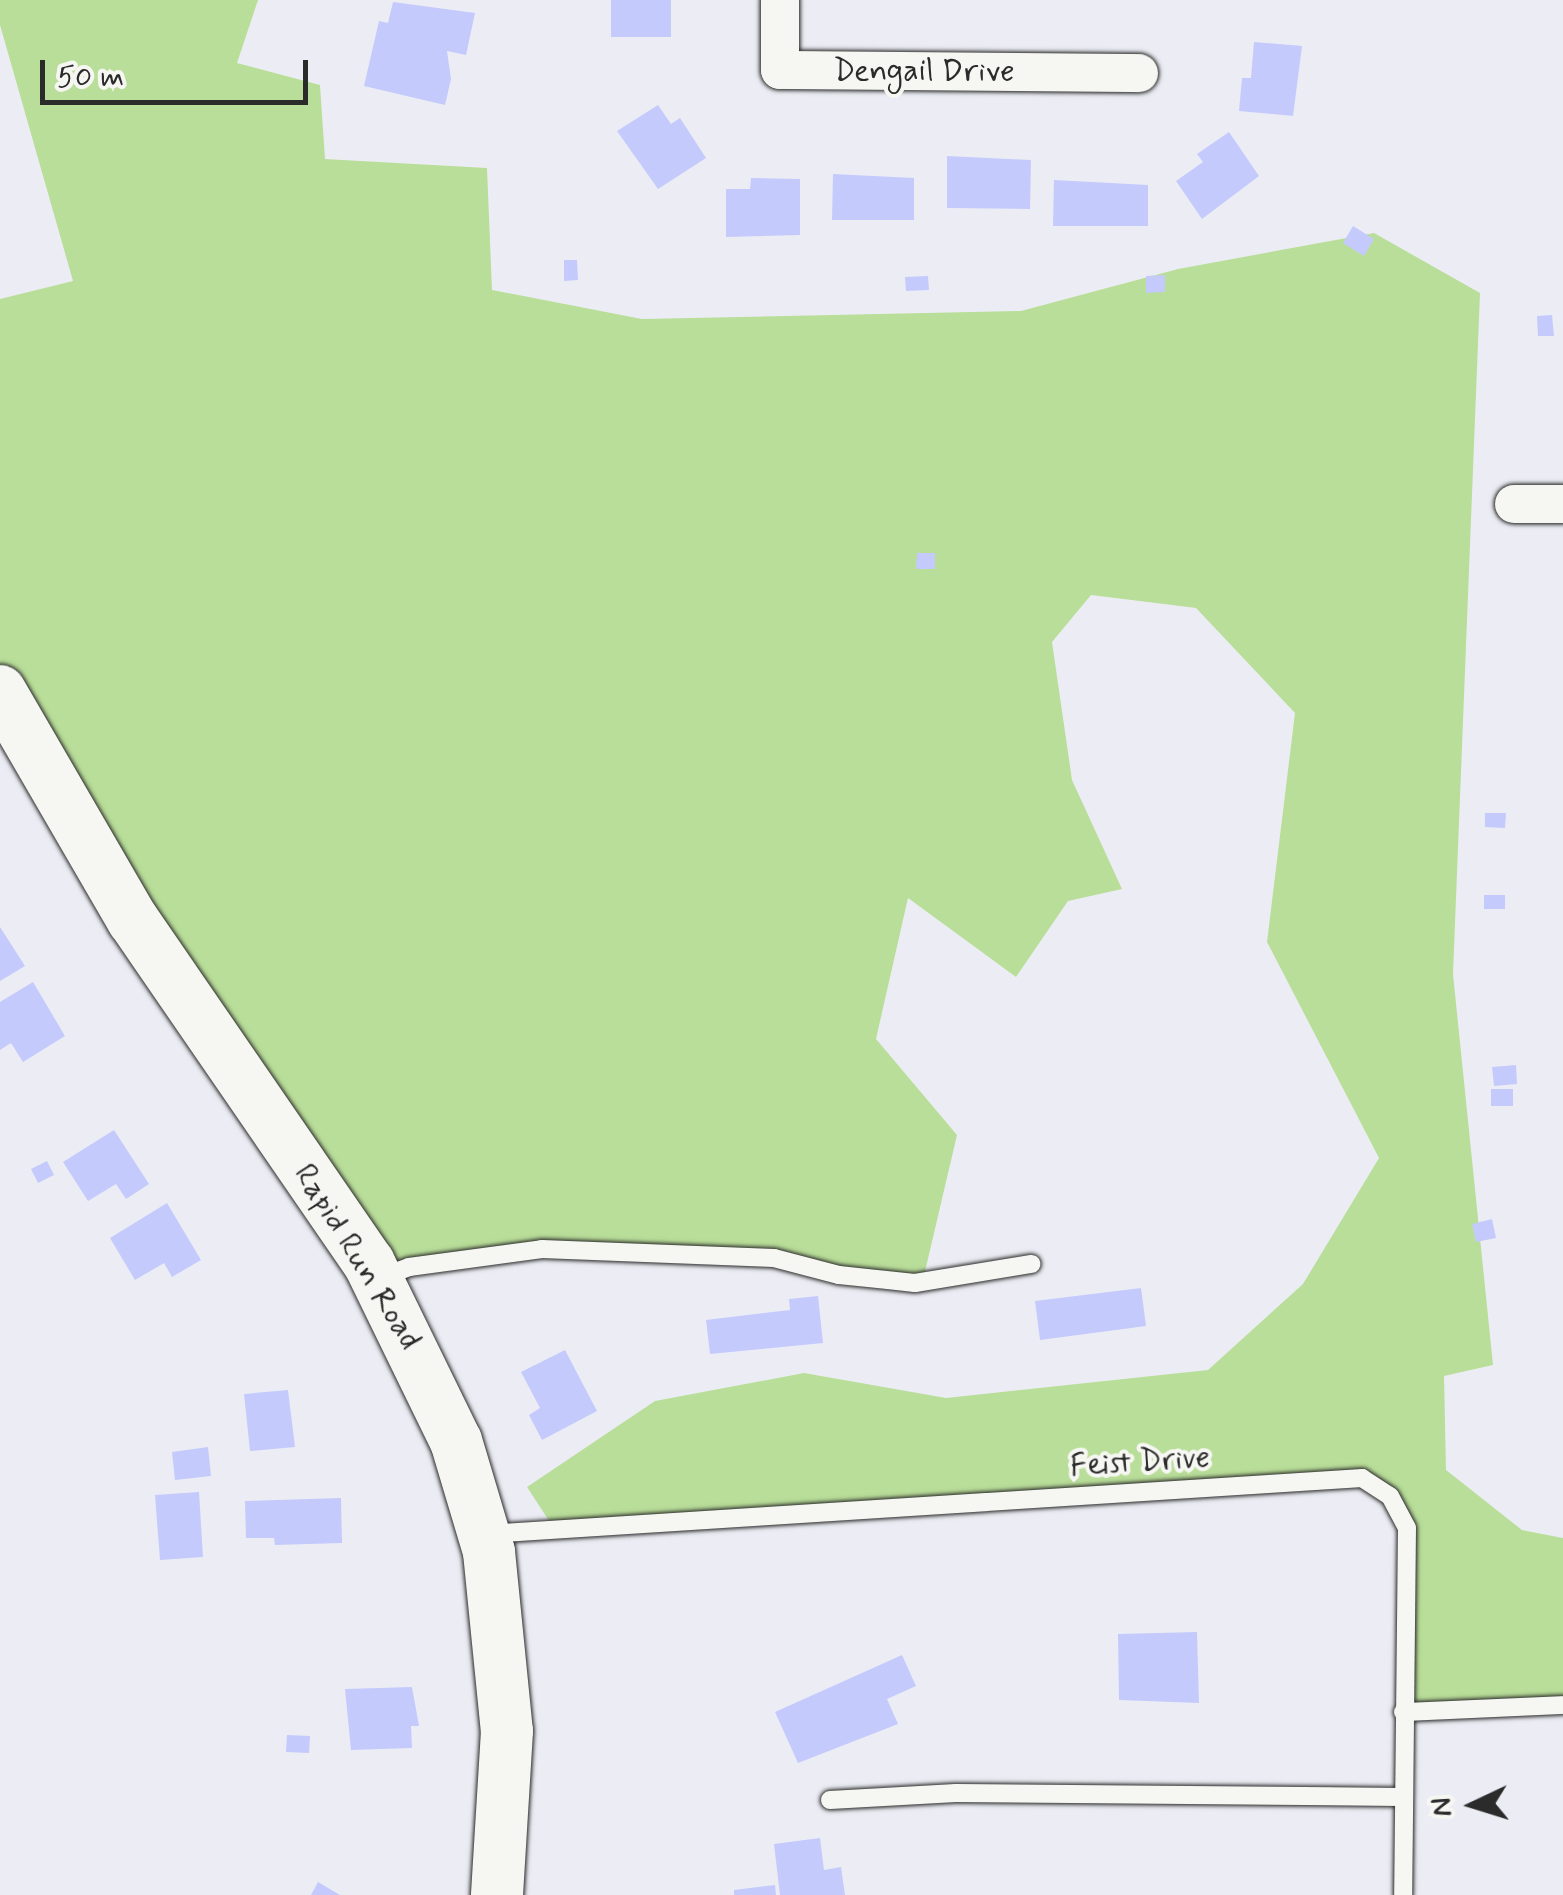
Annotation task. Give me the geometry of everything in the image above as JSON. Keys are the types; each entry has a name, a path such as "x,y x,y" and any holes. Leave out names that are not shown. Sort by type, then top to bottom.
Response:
{"street":[{"name":"Dengail Drive","path":"780,0 780,70 1139,72"},
{"path":"1514,504 1563,504"},
{"name":"Rapid Run Road","path":"0,691 133,920 376,1279 456,1441 485,1534 506,1731 497,1895"}],"lane":[{"path":"376,1279 409,1267 542,1250 774,1258 839,1275 915,1284 1032,1264"},
{"name":"Feist Drive","path":"485,1534 1362,1478 1390,1496 1408,1528 1401,1797 1404,1895"},
{"path":"1403,1712 1563,1704"},
{"path":"830,1800 956,1794 1401,1797"}],"green space":[{"path":"0,0 258,0 237,63 320,85 325,159 487,168 492,290 642,319 1021,311 1178,269 1374,233 1480,293 1453,974 1493,1365 1444,1376 1446,1470 1522,1530 1563,1538 1563,1705 1403,1712 1407,1528 1362,1478 555,1530 527,1487 655,1401 804,1373 946,1398 1208,1370 1303,1284 1379,1158 1267,942 1295,713 1196,608 1091,595 1052,642 1072,780 1122,889 1068,901 1016,977 908,898 876,1039 957,1135 923,1280 633,1253 369,1263 0,691 0,299 73,281 0,25"}],"building":[{"path":"611,0 671,0 671,37 611,37"},
{"path":"393,2 475,13 466,55 447,51 451,79 445,105 364,86 379,21 388,23"},
{"path":"1254,42 1302,46 1293,116 1239,111 1242,78 1251,78"},
{"path":"658,105 671,124 680,118 706,158 658,189 617,131"},
{"path":"1229,132 1259,176 1202,219 1176,181 1203,162 1197,154"},
{"path":"947,156 1031,160 1030,209 947,208"},
{"path":"833,174 914,178 914,220 832,220"},
{"path":"751,178 800,179 800,235 726,237 726,189 750,189"},
{"path":"1054,180 1148,185 1148,226 1053,226"},
{"path":"1353,226 1374,239 1364,256 1343,243"},
{"path":"564,260 577,260 578,280 564,281"},
{"path":"1165,275 1165,292 1146,293 1146,276"},
{"path":"928,276 929,290 906,291 905,277"},
{"path":"1552,315 1554,336 1538,336 1537,316"},
{"path":"917,553 935,553 935,569 916,569"},
{"path":"1485,813 1506,813 1505,828 1485,827"},
{"path":"1484,895 1505,895 1505,909 1484,909"},
{"path":"0,927 25,966 0,981"},
{"path":"33,982 65,1036 23,1062 11,1043 0,1050 0,1002"},
{"path":"1516,1065 1517,1084 1494,1086 1492,1067"},
{"path":"1491,1089 1513,1089 1513,1106 1491,1106"},
{"path":"114,1130 149,1184 126,1199 116,1184 88,1201 63,1162"},
{"path":"47,1161 54,1175 38,1183 31,1169"},
{"path":"167,1203 201,1260 172,1277 164,1263 135,1280 110,1238"},
{"path":"1492,1219 1496,1238 1476,1242 1472,1224"},
{"path":"1141,1288 1146,1326 1040,1340 1035,1301"},
{"path":"818,1296 823,1343 710,1354 706,1320 790,1310 789,1299"},
{"path":"565,1350 597,1411 542,1440 529,1415 540,1408 521,1372"},
{"path":"288,1390 295,1447 250,1451 244,1394"},
{"path":"208,1447 211,1476 175,1480 172,1452"},
{"path":"199,1492 203,1557 160,1560 155,1495"},
{"path":"341,1498 342,1543 275,1545 274,1538 246,1538 245,1501"},
{"path":"1197,1632 1199,1703 1119,1700 1118,1634"},
{"path":"902,1655 916,1686 887,1699 898,1724 798,1763 775,1712"},
{"path":"412,1687 419,1726 411,1726 412,1748 351,1750 345,1689"},
{"path":"287,1735 310,1736 309,1753 286,1752"},
{"path":"820,1838 824,1870 841,1867 845,1895 780,1895 774,1844"},
{"path":"318,1882 340,1895 311,1895"},
{"path":"775,1885 776,1895 734,1895 734,1890"}]}
